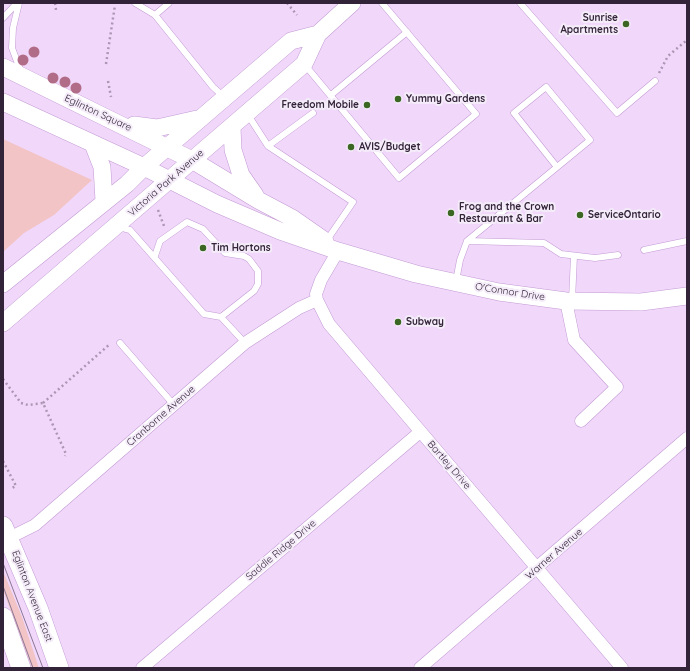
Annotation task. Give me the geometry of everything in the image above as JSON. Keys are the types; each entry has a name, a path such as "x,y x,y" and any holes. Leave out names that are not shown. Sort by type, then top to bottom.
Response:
{"main road":[{"name":"Victoria Park Avenue","path":"3,323 304,64 318,34 352,3"},
{"name":"Victoria Park Avenue","path":"3,284 104,201 127,184 144,167 290,42 318,34"},
{"name":"Eglinton Square","path":"3,67 192,160"},
{"path":"3,102 144,167 168,181"},
{"path":"118,123 157,128 203,117"},
{"path":"232,127 234,150 241,175 258,200"},
{"path":"93,144 102,167 104,201"},
{"name":"O'Connor Drive","path":"192,160 258,200 292,218 332,246"},
{"name":"O'Connor Drive","path":"168,181 280,231 332,246 416,274 456,283 499,292 569,301 641,302 687,296"},
{"name":"Eglinton Avenue East","path":"6,532 38,608 59,668"},
{"path":"3,617 21,668"}],"street":[{"path":"317,300 316,294 332,246"},
{"name":"Cranborne Avenue","path":"6,532 35,525 245,343 299,308 317,300"},
{"name":"Bartley Drive","path":"317,300 329,324 622,668"},
{"path":"569,301 574,340 617,387 581,421"},
{"name":"Saddle Ridge Drive","path":"142,668 420,432"},
{"name":"Warner Avenue","path":"420,668 687,438"}],"lane":[{"path":"3,18 18,3"},
{"path":"18,3 13,28 12,48 23,77"},
{"path":"135,3 155,15 213,87 225,98"},
{"path":"155,15 169,3"},
{"path":"304,64 399,178 476,114 382,3"},
{"path":"520,3 617,113 655,81"},
{"path":"331,95 407,32"},
{"path":"456,283 460,260 467,241 590,140 546,87 514,113 557,167"},
{"path":"268,146 313,113"},
{"path":"247,114 268,146 353,202 332,246"},
{"path":"155,256 160,241 187,222 203,229 225,254 244,256 248,259 258,271 258,284 254,291 221,317"},
{"path":"116,226 130,230 155,256 204,314 221,317 245,343"},
{"path":"467,241 544,243 561,254 595,258 618,254"},
{"path":"644,250 687,241"},
{"path":"569,301 574,256"},
{"path":"118,341 174,405"}],"path":[{"path":"55,3 56,10"},
{"path":"287,3 297,14"},
{"path":"106,64 115,4"},
{"path":"655,81 668,56 687,40"},
{"path":"108,81 111,97"},
{"path":"157,207 166,232"},
{"path":"3,379 22,402 28,405 42,403 118,341"},
{"path":"42,403 66,454 65,456"},
{"path":"3,461 16,486 10,489"}],"shaded area":[{"path":"3,139 92,180 54,215 24,233 3,252"},
{"path":"3,571 22,617 39,668 32,668 3,590"}],"tram line":[{"path":"3,563 43,668"},
{"path":"3,586 33,668"}],"place":[{"name":"Sunrise Apartments","path":"626,24"},
{"name":"Yummy Gardens","path":"398,99"},
{"name":"Freedom Mobile","path":"367,105"},
{"name":"AVIS/Budget","path":"351,147"},
{"name":"Frog and the Crown Restaurant & Bar","path":"451,213"},
{"name":"ServiceOntario","path":"580,215"},
{"name":"Tim Hortons","path":"203,248"},
{"name":"Subway","path":"398,322"}]}
